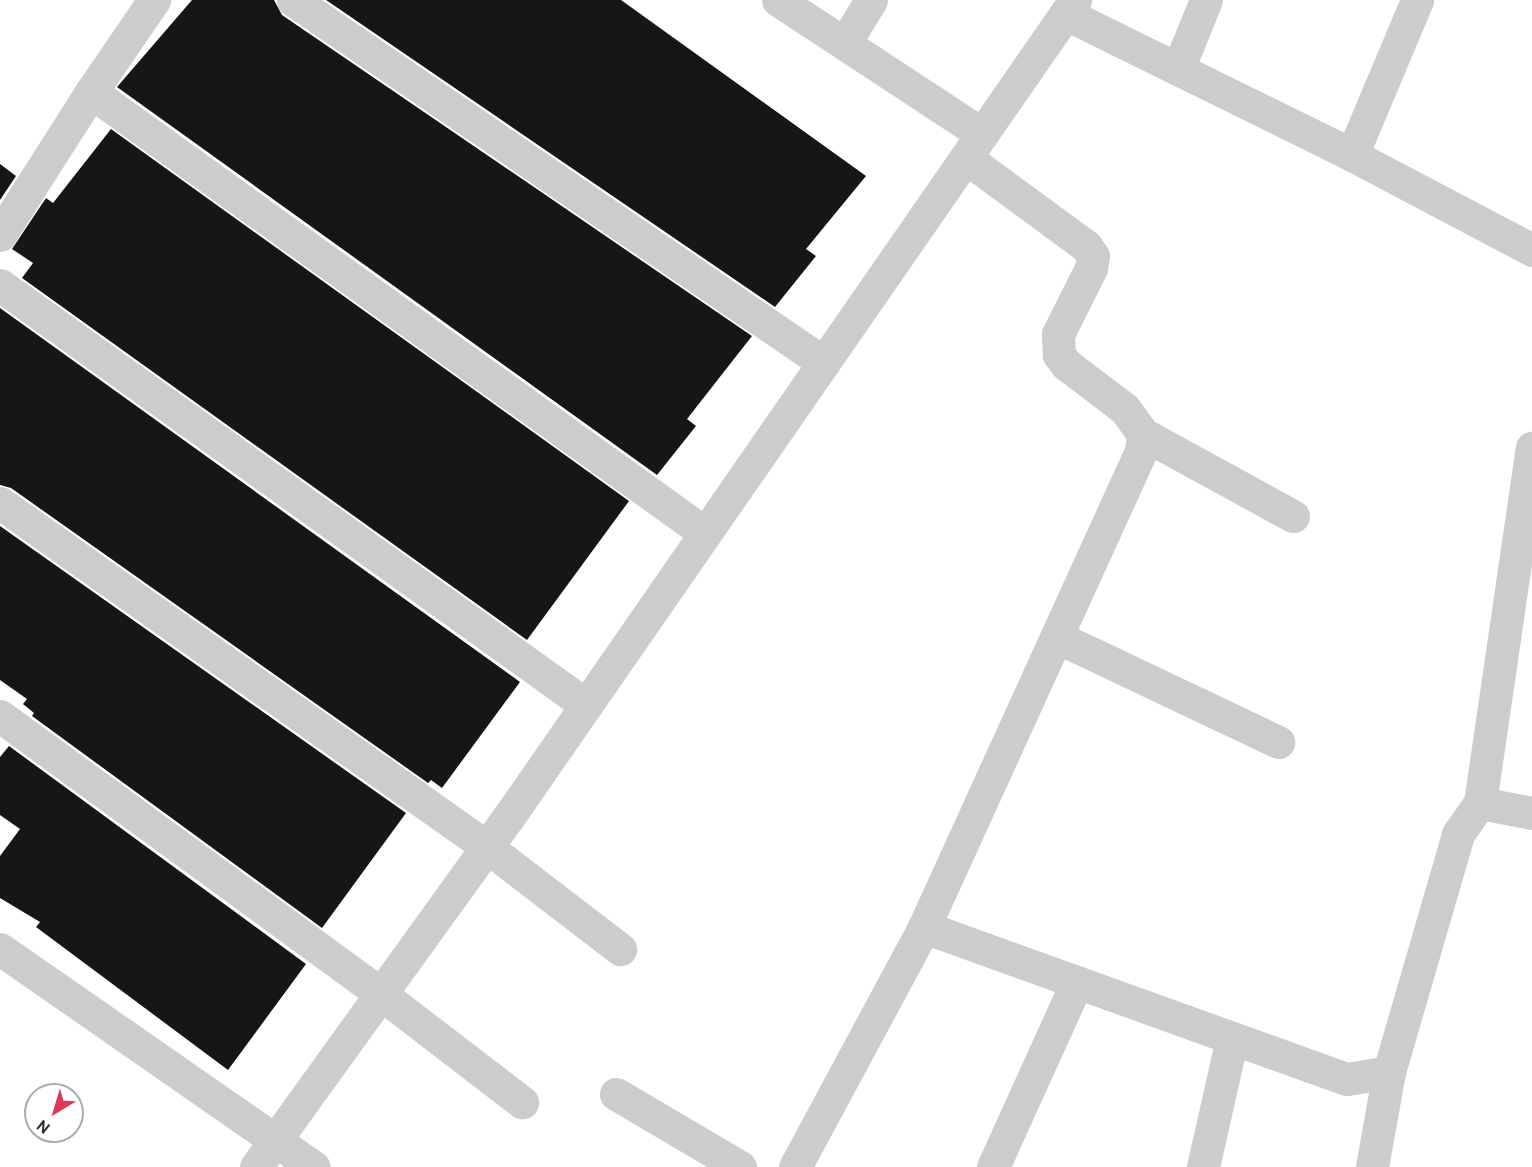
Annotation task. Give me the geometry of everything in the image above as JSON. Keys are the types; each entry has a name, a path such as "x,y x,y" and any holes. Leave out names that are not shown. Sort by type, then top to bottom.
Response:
{"street":[{"path":"0,236 91,92 154,0"},
{"path":"292,0 824,363"},
{"path":"778,0 845,44 974,146 1086,246 1092,256 1091,268 1056,344 1067,366 1125,409 1143,434 1293,516"},
{"path":"845,44 871,0"},
{"path":"1178,69 1206,0"},
{"path":"1352,155 1417,0"},
{"path":"256,1167 487,847 1070,7 1178,69 1352,155 1532,250"},
{"path":"91,92 705,533"},
{"path":"0,285 586,705"},
{"path":"795,1167 924,927 1141,451 1143,434"},
{"path":"1372,1167 1389,1071 1458,834 1480,802 1532,447"},
{"path":"0,502 487,847 620,949"},
{"path":"1057,637 1278,742"},
{"path":"0,716 381,994 522,1102"},
{"path":"1480,802 1532,813"},
{"path":"924,927 1347,1079 1389,1071"},
{"path":"0,949 276,1138 314,1167"},
{"path":"993,1167 1077,982"},
{"path":"1203,1167 1232,1038"},
{"path":"616,1094 740,1167"}],"building":[{"path":"192,0 274,0 282,15 752,336 687,419 696,426 657,475 117,87"},
{"path":"326,0 621,0 866,176 806,249 816,256 775,307"},
{"path":"111,129 629,501 527,640 22,278 33,263 12,249 46,198 53,203"},
{"path":"0,164 16,176 0,200"},
{"path":"0,308 520,682 442,788 431,780 428,783 11,488 0,485"},
{"path":"0,526 406,813 322,928 32,716 34,713 23,704 27,699 0,680"},
{"path":"9,746 306,964 228,1070 36,927 40,922 0,898 0,856 20,829 0,815 0,757"}]}
